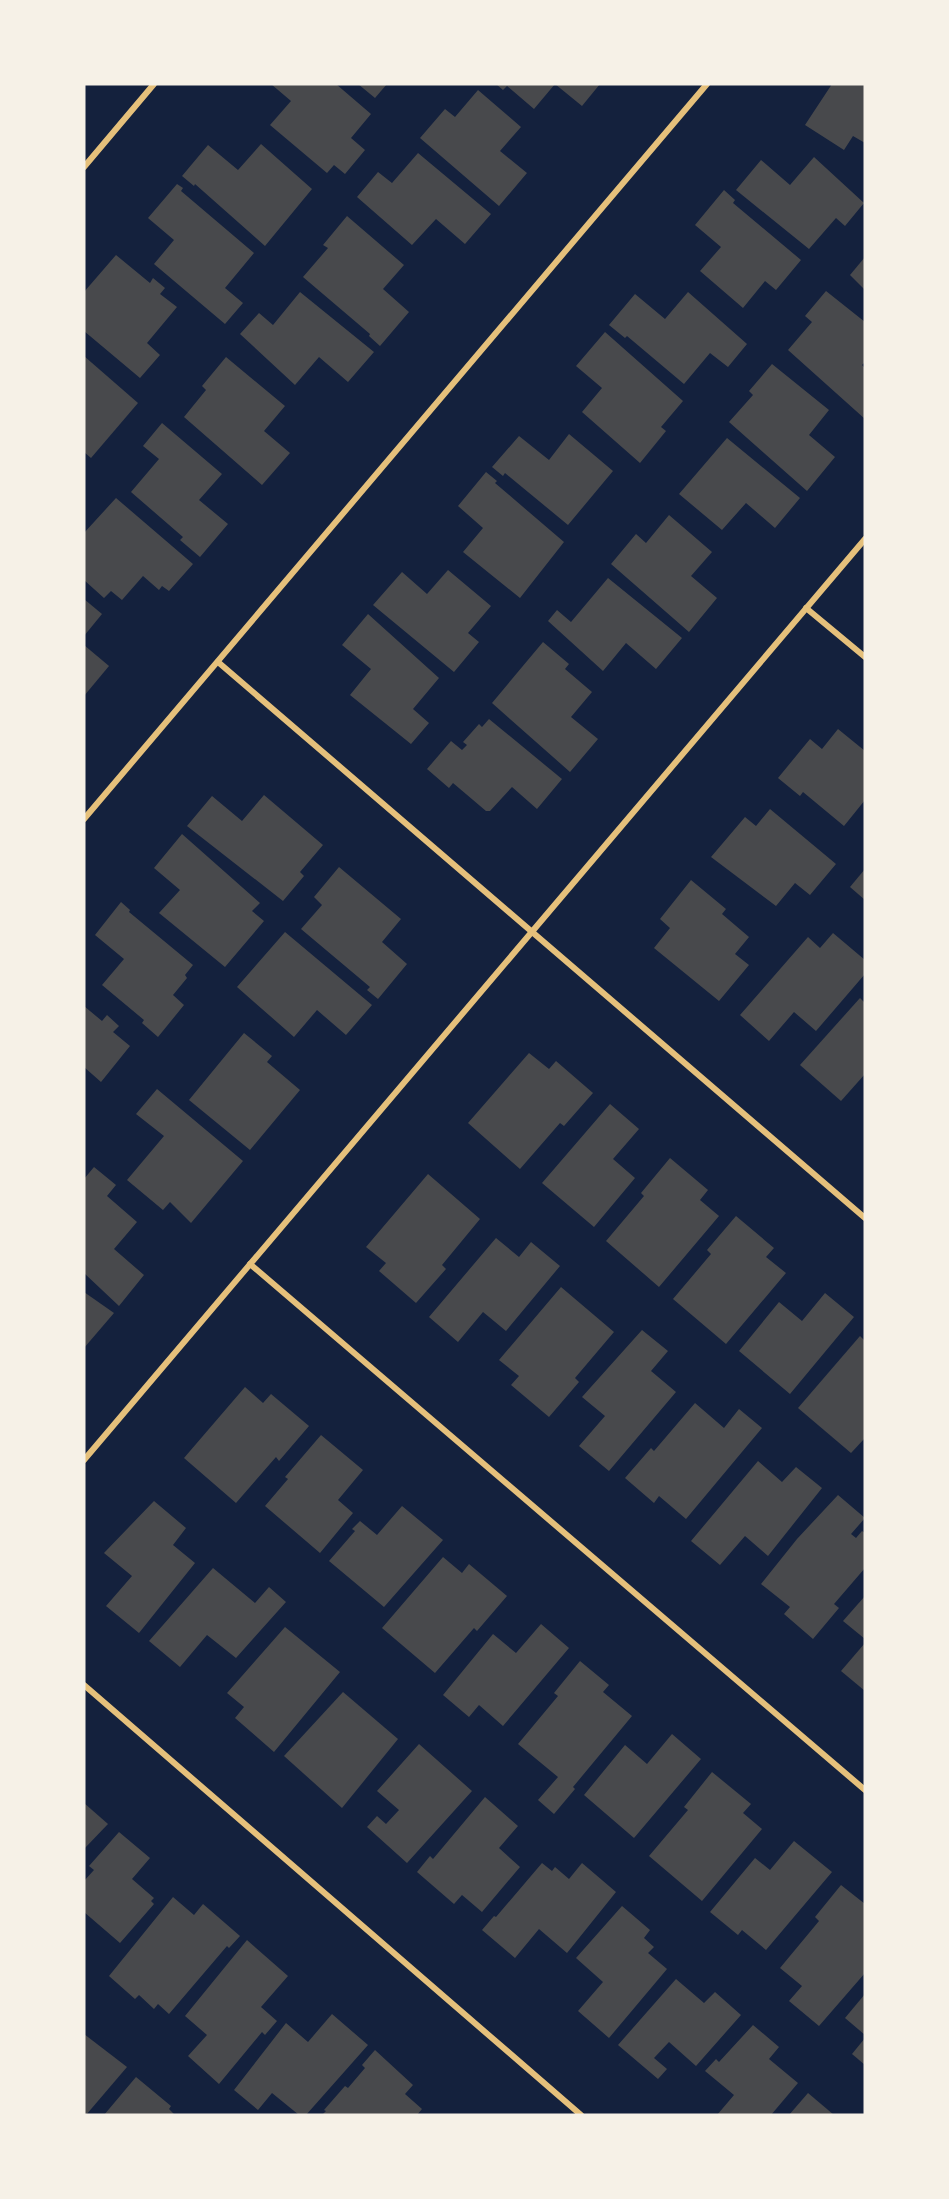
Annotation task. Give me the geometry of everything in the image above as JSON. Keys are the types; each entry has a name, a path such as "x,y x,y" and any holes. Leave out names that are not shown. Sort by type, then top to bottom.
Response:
{"street":[{"path":"84,167 154,84"},
{"path":"84,819 707,84"},
{"path":"84,1460 865,539"},
{"path":"806,608 865,657"},
{"path":"218,662 865,1218"},
{"path":"250,1264 865,1790"},
{"path":"84,1685 581,2115"}],"building":[{"path":"271,84 336,84 371,114 351,138 365,150 345,174 334,165 327,173 270,125 291,101"},
{"path":"358,84 387,84 375,98"},
{"path":"496,84 555,84 534,109 507,86 503,90"},
{"path":"555,84 600,84 582,106"},
{"path":"832,84 865,84 865,143 853,136 844,150 805,125"},
{"path":"478,90 521,127 500,151 527,173 499,206 420,138 445,109 455,117"},
{"path":"261,144 312,189 265,246 195,184 194,186 182,176 208,145 238,170"},
{"path":"418,153 491,214 465,244 436,219 412,245 357,197 378,172 392,183"},
{"path":"814,157 864,203 845,226 836,218 809,249 736,190 761,160 790,185"},
{"path":"177,184 183,188 181,191 254,253 225,288 243,303 225,324 154,264 174,240 148,218"},
{"path":"724,190 735,200 733,203 801,260 776,290 765,281 743,308 700,271 721,247 695,225"},
{"path":"347,216 404,265 383,289 409,312 380,346 369,336 370,334 303,277 328,248 323,245"},
{"path":"116,255 150,283 153,278 165,288 160,294 177,307 147,343 160,355 140,378 84,331 84,292"},
{"path":"865,257 865,290 850,275"},
{"path":"826,291 865,322 865,362 862,365 865,368 865,419 788,350 812,322 805,316"},
{"path":"300,292 374,352 348,382 319,357 295,385 240,334 259,313 273,325"},
{"path":"688,292 747,344 728,367 710,353 684,384 627,336 625,338 609,325 635,294 665,319"},
{"path":"605,332 683,401 661,427 666,431 640,463 582,412 602,388 576,366"},
{"path":"84,356 138,403 91,458 84,452"},
{"path":"226,357 285,406 264,431 290,453 262,485 184,417 206,390 202,386"},
{"path":"772,364 829,410 809,435 835,457 807,491 729,422 753,395 749,391"},
{"path":"162,423 222,474 199,500 228,524 200,557 180,540 183,537 131,492 159,459 143,446"},
{"path":"569,434 613,471 568,525 505,473 503,476 492,467 519,436 549,460"},
{"path":"727,438 800,498 775,528 746,503 722,530 679,494"},
{"path":"486,472 497,481 495,483 564,542 520,598 463,552 483,528 458,506"},
{"path":"116,498 193,564 169,591 162,586 159,590 143,576 122,600 111,591 104,598 84,580 84,533"},
{"path":"669,515 712,552 691,576 717,598 689,632 611,564 636,534 646,543"},
{"path":"448,570 491,606 468,633 479,642 454,672 373,605 402,572 427,594"},
{"path":"608,578 682,638 656,669 626,643 603,671 548,621 557,610 571,622"},
{"path":"84,599 102,614 84,636"},
{"path":"368,614 439,678 413,709 429,723 411,744 350,695 371,669 342,645"},
{"path":"543,642 569,664 565,669 592,692 571,717 598,739 570,772 492,703"},
{"path":"84,645 109,666 84,696"},
{"path":"489,719 562,779 537,809 512,787 490,811 486,811 453,783 449,788 427,769 451,741 462,750 467,745 463,742 479,724 482,727"},
{"path":"838,729 865,751 865,800 844,826 803,792 800,796 778,778 810,739 822,749"},
{"path":"264,795 323,845 300,872 304,876 283,901 187,826 212,796 242,821"},
{"path":"770,809 836,864 810,895 795,883 776,906 711,857 745,817 756,826"},
{"path":"182,834 260,903 252,911 264,921 225,967 159,913 180,890 154,868"},
{"path":"339,867 401,919 382,942 407,964 378,999 367,990 370,987 301,929 322,905 314,897"},
{"path":"865,869 865,900 850,887"},
{"path":"691,880 726,909 722,914 749,937 735,954 749,965 719,1001 654,948 670,928 660,919"},
{"path":"121,902 130,910 129,912 193,965 185,975 187,978 173,995 184,1005 158,1037 142,1023 144,1020 102,985 124,959 95,935"},
{"path":"285,932 372,1005 346,1035 317,1010 294,1037 237,987"},
{"path":"833,933 865,960 865,974 816,1031 794,1012 769,1041 740,1015 808,937 820,948"},
{"path":"860,998 865,1003 865,1074 841,1101 800,1065"},
{"path":"84,1006 102,1021 107,1015 119,1026 113,1032 130,1046 101,1082 84,1067"},
{"path":"244,1033 272,1056 267,1062 300,1090 250,1150 189,1100"},
{"path":"529,1053 549,1069 556,1061 593,1093 564,1126 560,1123 520,1169 468,1123"},
{"path":"157,1089 243,1161 191,1223 170,1202 163,1210 127,1180 164,1136 136,1114"},
{"path":"610,1104 639,1129 613,1159 635,1178 594,1227 542,1183"},
{"path":"670,1158 708,1190 700,1200 719,1216 659,1287 606,1241 644,1196 641,1193"},
{"path":"94,1167 116,1185 107,1196 137,1222 114,1249 144,1275 119,1306 84,1273 84,1179"},
{"path":"428,1174 480,1219 442,1265 446,1269 416,1303 379,1271 386,1263 366,1247"},
{"path":"736,1216 774,1248 766,1257 786,1273 726,1344 673,1299 711,1254 707,1250"},
{"path":"496,1238 519,1257 531,1242 560,1266 506,1331 483,1312 458,1342 429,1317"},
{"path":"561,1287 614,1332 575,1378 579,1382 549,1417 511,1385 519,1376 499,1360"},
{"path":"84,1292 114,1313 84,1348"},
{"path":"825,1293 854,1317 790,1394 739,1351 779,1302 802,1321"},
{"path":"642,1330 668,1351 651,1371 676,1392 609,1471 579,1446 605,1416 582,1397"},
{"path":"860,1336 865,1341 865,1438 851,1453 798,1408"},
{"path":"245,1387 263,1403 271,1394 309,1426 279,1461 276,1457 236,1503 184,1458"},
{"path":"695,1403 724,1428 739,1409 762,1428 686,1519 659,1496 654,1503 625,1478 651,1448 654,1451"},
{"path":"321,1435 363,1470 338,1500 353,1513 320,1553 265,1506 288,1479 285,1477"},
{"path":"758,1461 782,1482 796,1467 822,1488 768,1556 745,1536 720,1565 691,1541"},
{"path":"838,1495 865,1518 851,1534 856,1538 862,1531 865,1533 865,1568 834,1604 839,1608 813,1639 784,1614 790,1607 761,1584 797,1539"},
{"path":"154,1501 186,1528 173,1545 195,1563 139,1633 106,1606 132,1576 104,1553"},
{"path":"402,1506 443,1540 384,1607 329,1561 355,1531 352,1529 360,1521 377,1535"},
{"path":"443,1557 462,1573 469,1564 507,1596 477,1631 474,1628 435,1673 382,1628"},
{"path":"213,1568 255,1603 269,1587 286,1602 236,1658 207,1635 180,1667 149,1641"},
{"path":"865,1596 865,1639 843,1621"},
{"path":"541,1624 569,1648 503,1726 479,1705 469,1717 443,1695 493,1634 516,1653"},
{"path":"285,1627 340,1672 274,1752 235,1718 244,1707 227,1693"},
{"path":"865,1643 865,1691 841,1671"},
{"path":"580,1661 609,1685 603,1692 632,1716 573,1787 575,1789 554,1814 538,1800 558,1777 518,1744 558,1696 554,1693"},
{"path":"343,1692 398,1739 342,1808 284,1756"},
{"path":"672,1734 701,1759 634,1838 584,1795 625,1745 647,1764"},
{"path":"419,1744 472,1791 407,1863 367,1827 377,1816 386,1824 399,1810 377,1791"},
{"path":"712,1772 751,1804 743,1813 762,1829 702,1901 649,1856 688,1810 684,1807"},
{"path":"485,1797 518,1826 499,1848 520,1867 482,1912 462,1895 454,1904 417,1872 430,1856 433,1859"},
{"path":"84,1803 108,1824 84,1849"},
{"path":"119,1832 150,1858 132,1879 154,1898 151,1901 154,1904 120,1943 84,1912 84,1881 94,1870 89,1866"},
{"path":"794,1841 832,1872 766,1950 742,1930 738,1935 710,1912 755,1858 770,1870"},
{"path":"542,1863 552,1871 555,1867 569,1879 582,1863 616,1892 567,1953 539,1929 515,1958 482,1930"},
{"path":"841,1885 865,1904 865,1973 819,2026 789,2001 802,1986 780,1968 819,1921 815,1917"},
{"path":"173,1897 194,1915 203,1904 240,1936 229,1948 227,1946 169,2014 158,2004 154,2009 139,1995 135,1999 109,1976"},
{"path":"622,1906 650,1930 644,1938 654,1947 648,1953 667,1969 609,2038 578,2011 603,1982 576,1958"},
{"path":"247,1940 288,1976 261,2007 277,2021 265,2035 262,2032 219,2084 188,2056 207,2035 185,2016"},
{"path":"676,1979 704,2003 715,1992 741,2015 696,2066 669,2042 654,2058 667,2069 658,2079 618,2045"},
{"path":"865,1994 865,2035 845,2018"},
{"path":"332,2014 368,2045 306,2115 299,2115 272,2093 258,2110 234,2090 286,2023 308,2042"},
{"path":"753,2025 779,2047 769,2059 798,2083 771,2115 717,2115 734,2095 705,2071 716,2059 719,2062"},
{"path":"84,2034 127,2067 86,2115 84,2115"},
{"path":"865,2038 865,2065 852,2054"},
{"path":"375,2050 413,2085 405,2094 422,2109 417,2115 322,2115 345,2086 348,2088 365,2068 362,2065"},
{"path":"136,2077 171,2106 169,2109 175,2115 104,2115"},
{"path":"808,2093 834,2115 789,2115"}]}
